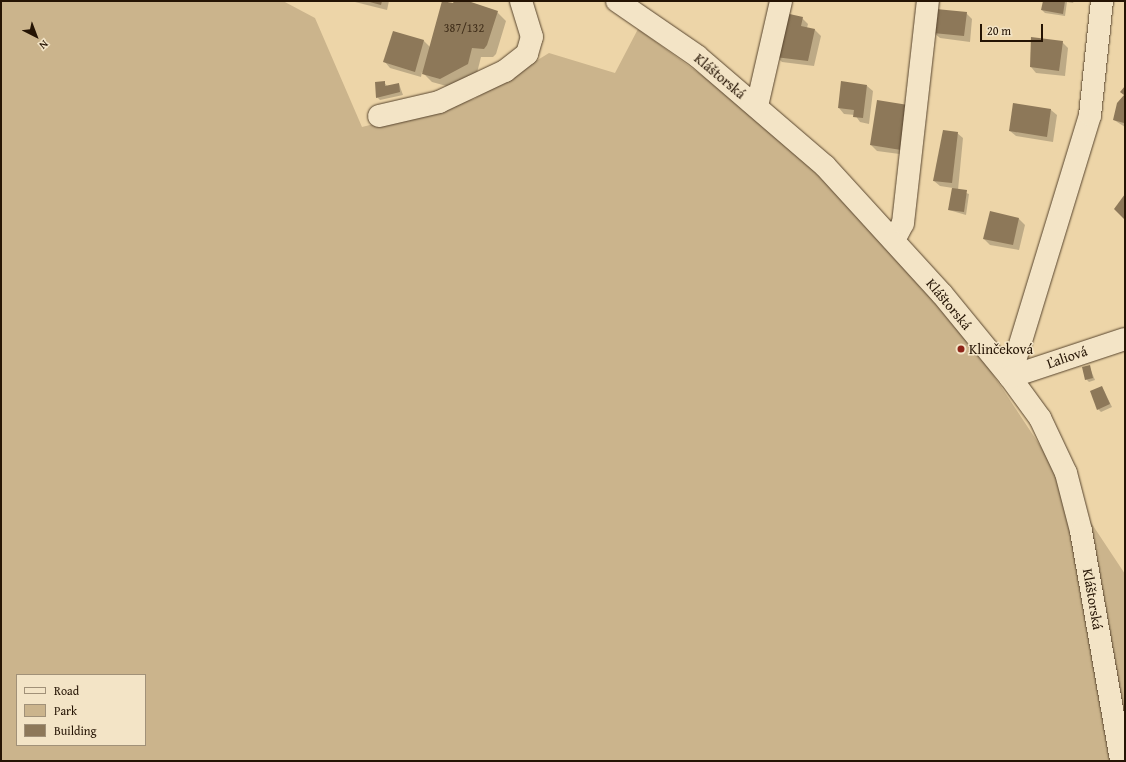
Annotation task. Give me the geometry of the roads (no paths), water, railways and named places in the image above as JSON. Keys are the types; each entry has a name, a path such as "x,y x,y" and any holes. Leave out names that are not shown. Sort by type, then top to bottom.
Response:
{"street":[{"path":"379,116 439,102 505,71 527,54 532,37 521,1"},
{"name":"Kláštorská","path":"617,1 697,56 825,166 894,240 1010,377 1040,418 1066,474 1081,531 1122,758"},
{"path":"757,106 781,1"},
{"path":"894,240 903,222 928,1"},
{"path":"1010,377 1090,115 1102,1"},
{"name":"Ľaliová","path":"1010,377 1125,339"}],"place":[{"name":"Klinčeková","path":"961,349"}]}
